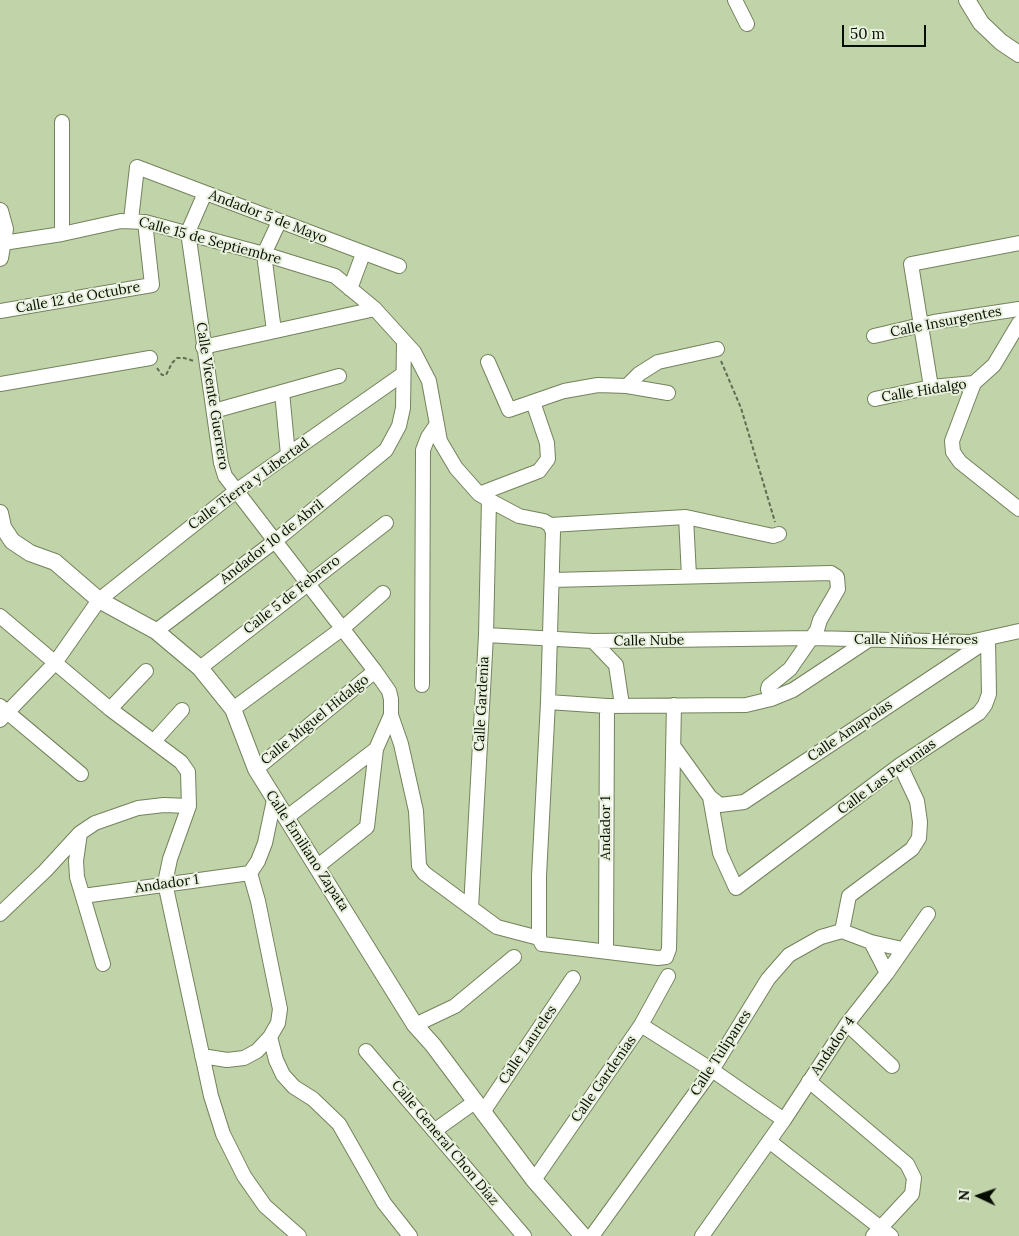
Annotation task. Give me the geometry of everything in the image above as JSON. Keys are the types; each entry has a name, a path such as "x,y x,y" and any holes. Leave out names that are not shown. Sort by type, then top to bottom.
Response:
{"street":[{"path":"735,0 747,24"},
{"path":"966,0 981,23 1001,42 1019,54"},
{"path":"62,122 62,234"},
{"name":"Andador 5 de Mayo","path":"138,221 137,167 399,266"},
{"path":"188,232 205,193"},
{"path":"0,211 5,230 1,251"},
{"name":"Calle 15 de Septiembre","path":"1,251 62,234 138,221 188,232 334,276 375,309 414,352 429,380 440,441 456,468 484,497"},
{"name":"Calle 12 de Octubre","path":"0,311 152,285 138,221"},
{"path":"274,331 264,254 279,222"},
{"name":"Calle Vicente Guerrero","path":"188,232 203,347 209,374 221,463 225,476 389,690 391,715"},
{"path":"931,387 911,264 1019,243"},
{"path":"350,289 363,254"},
{"path":"203,347 375,309"},
{"name":"Calle Insurgentes","path":"874,336 922,325 1019,309"},
{"path":"1019,323 994,365 974,383 952,441 953,452 960,462 1019,509"},
{"path":"403,374 404,343"},
{"path":"627,386 639,374 658,362 717,349"},
{"path":"0,384 150,358"},
{"path":"488,362 509,410 564,391 598,386 627,386 668,393"},
{"name":"Andador 10 de Abril","path":"156,631 275,541 386,450 399,426 403,374"},
{"name":"Calle Tierra y Libertad","path":"3,713 55,664 98,600 236,491 403,374"},
{"path":"214,411 340,376"},
{"name":"Calle Hidalgo","path":"875,399 931,387 974,383"},
{"path":"282,392 288,455"},
{"path":"484,497 539,471 548,458 546,443 533,402"},
{"path":"422,685 423,450 428,437 437,424"},
{"path":"484,497 519,516 544,521 550,525 553,532 548,702 539,876 539,938 542,944 606,950 658,958 666,956 668,949 674,705"},
{"name":"Calle Gardenia","path":"471,908 486,635 484,497"},
{"name":"Calle Emiliano Zapata","path":"0,513 3,526 12,541 30,553 55,562 98,600 156,631 200,668 233,709 256,769 415,1025 480,1107 534,1180 583,1236"},
{"path":"686,517 689,576"},
{"path":"550,525 686,517 773,536 779,534"},
{"name":"Calle 5 de Febrero","path":"200,668 307,582 386,523"},
{"path":"552,580 831,573 837,577 838,589 812,638 790,669 769,686 771,699"},
{"path":"233,709 342,628 383,593"},
{"path":"0,616 110,709 181,762 188,772 189,806 170,859 165,883 210,1096 223,1134 244,1176 265,1206 297,1235"},
{"name":"Calle Niños Héroes","path":"812,638 867,641 970,642 988,640 1019,631"},
{"name":"Calle Nube","path":"486,635 593,642 812,638"},
{"name":"Calle Las Petunias","path":"710,797 720,853 736,888 900,765 978,713 985,705 989,694 988,640"},
{"name":"Calle Amapolas","path":"710,797 720,805 744,802 988,640"},
{"path":"548,702 607,706 746,705 771,699 793,690 867,641"},
{"path":"593,642 616,665 622,705"},
{"path":"110,709 146,671"},
{"name":"Calle Miguel Hidalgo","path":"256,769 375,671"},
{"name":"Andador 1","path":"606,950 607,706"},
{"path":"154,740 182,710"},
{"path":"3,713 81,774"},
{"path":"391,715 401,744 416,811 419,866 424,873 497,928 539,938"},
{"path":"318,866 367,826 376,749 391,715"},
{"path":"674,747 710,797"},
{"path":"286,818 376,749"},
{"path":"900,765 917,801 920,822 919,838 912,848 849,896 842,931 871,942 902,949"},
{"path":"202,1056 227,1060 244,1058 257,1051 270,1037 278,1022 280,1009 258,901 250,873 258,861 265,843 274,800"},
{"path":"0,914 46,871 80,833 94,823 138,808 164,805 189,806"},
{"path":"80,833 76,861 77,877 103,964"},
{"name":"Andador 1","path":"83,896 165,883 250,873"},
{"name":"Andador 4","path":"784,1120 847,1024 887,973 928,914"},
{"name":"Calle Tulipanes","path":"592,1236 712,1070 768,978 788,955 821,937 842,931"},
{"path":"871,942 887,973"},
{"path":"415,1025 455,1006 514,957"},
{"name":"Calle Gardenias","path":"534,1180 641,1025 668,976"},
{"name":"Calle Laureles","path":"480,1107 573,978"},
{"path":"847,1024 892,1066"},
{"path":"641,1025 712,1070 784,1120 702,1236"},
{"path":"270,1037 276,1060 283,1075 294,1087 313,1099 339,1124 384,1203 410,1236"},
{"name":"Calle General Chon Díaz","path":"366,1050 524,1236"},
{"path":"769,1141 881,1233 912,1194 914,1178 906,1164 809,1081"},
{"path":"434,1131 480,1107"}],"path":[{"path":"717,349 741,408 779,534"},
{"path":"150,358 162,375 168,373 172,363 178,358 190,359 209,374"}]}
